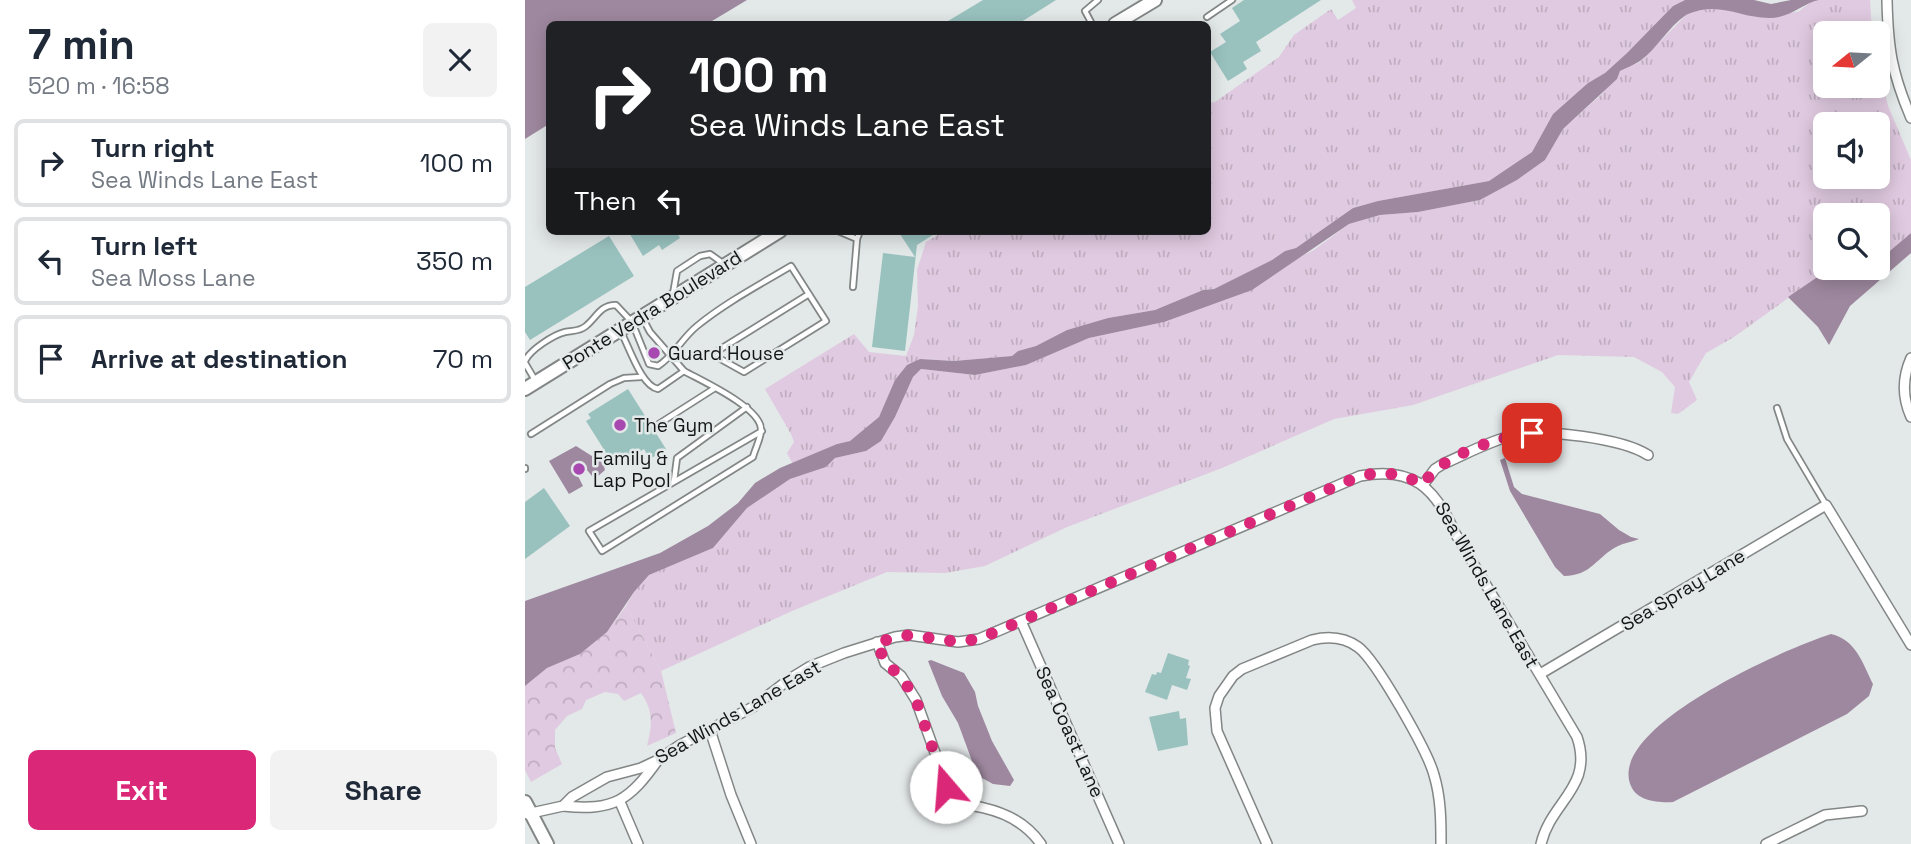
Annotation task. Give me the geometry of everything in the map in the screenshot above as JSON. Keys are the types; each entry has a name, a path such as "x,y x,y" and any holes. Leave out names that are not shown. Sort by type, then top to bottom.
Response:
{"street":[{"path":"1120,21 1155,0"},
{"path":"1887,0 1889,51 1900,93 1911,118"},
{"name":"Ponte Vedra Boulevard","path":"531,385 774,235"},
{"path":"1911,358 1903,385 1904,398 1911,417"},
{"path":"1423,485 1443,464 1515,435 1543,433 1613,442 1637,448 1648,455"},
{"name":"Sea Winds Lane East","path":"527,810 563,806 572,797 607,777 641,768 658,760 676,747 753,707 809,667 877,642 909,635 968,641 1021,621 1360,476 1376,473 1399,474 1423,485 1439,500 1455,533 1577,737 1582,763 1575,786 1549,819 1541,844"},
{"path":"1826,505 1911,645"},
{"name":"Sea Spray Lane","path":"1540,674 1826,505"},
{"name":"Sea Coast Lane","path":"1021,621 1119,844"},
{"path":"1267,844 1217,731 1215,708 1225,685 1243,669 1322,637 1347,641 1366,654 1424,750 1438,790 1441,844"},
{"path":"877,642 885,663 901,676 916,700 951,797 957,802 995,811 1018,821 1041,844"},
{"path":"710,730 731,795 751,844"},
{"path":"563,806 604,806 620,802 658,760"},
{"path":"620,802 638,844"},
{"path":"527,810 547,844"},
{"path":"1766,844 1825,815 1862,811"}],"lane":[{"path":"1090,21 1085,11 1098,0"},
{"path":"1207,17 1232,0"},
{"path":"848,235 857,239"},
{"path":"853,287 858,235"},
{"path":"673,298 675,275 680,269 707,254 725,265"},
{"path":"637,319 649,364 658,366 670,357 696,326 791,266 809,294 826,321 744,372 717,357 719,350 809,294"},
{"path":"531,385 525,362 533,351 563,332 578,331 602,308 617,305 637,319 684,371 747,407 759,421 762,431 753,457 602,551 589,531 762,431"},
{"path":"620,330 642,377 650,387 658,389 684,371"},
{"path":"531,434 610,384 624,378 642,377"},
{"path":"657,425 715,388"},
{"path":"674,481 677,458 747,407"},
{"path":"1777,408 1787,439 1826,505"}],"green space":[{"path":"1352,0 1685,0 1673,6 1605,73 1588,83 1553,114 1532,152 1489,181 1353,208 1296,248 1285,251 1214,289 1203,290 1155,310 1108,318 1067,330 1012,356 954,361 920,359 887,402 879,417 864,432 850,441 793,464 787,453 794,442 765,389 854,334 869,352 906,356 914,335 918,306 917,270 926,242 938,235 1211,235 1211,103 1279,57 1294,35 1331,9 1338,20 1356,8"},
{"path":"1870,0 1871,21 1813,21 1813,98 1886,98 1911,160 1911,233 1890,251 1890,203 1813,203 1813,280 1734,337 1706,353 1689,382 1697,400 1678,414 1671,413 1675,387 1662,372 1634,357 1558,355 1413,405 1334,419 1222,468 1067,527 985,566 945,573 887,572 792,611 661,671 626,606 634,592 649,575 713,548 747,508 790,479 826,467 835,458 866,451 881,441 913,377 921,369 975,375 1026,365 1089,338 1164,322 1314,250 1349,224 1380,215 1418,212 1480,200 1517,180 1545,160 1563,129 1602,94 1620,71 1640,62 1686,15 1708,6 1735,8 1754,17 1798,12 1812,1"},
{"path":"626,606 661,671 676,733 647,746 651,719 641,693 624,701 618,694 605,692 586,700 582,709 567,716 555,730 555,748 562,764 531,782 525,770 525,686 547,668 580,654 607,632"}],"shaded area":[{"path":"525,0 747,0 712,21 546,21 546,126 525,139"},
{"path":"1685,0 1754,0 1771,4 1791,0 1819,0 1790,13 1769,18 1719,9 1686,15 1646,56 1620,71 1617,79 1563,129 1545,160 1517,180 1480,200 1418,212 1380,215 1349,224 1252,290 1164,322 1089,338 1026,365 975,375 921,369 913,377 881,441 866,451 835,458 826,467 790,479 747,508 713,548 649,575 607,632 580,654 547,668 525,686 525,601 660,553 708,526 738,503 755,483 780,468 850,441 879,417 895,380 907,365 920,359 954,361 1012,356 1067,330 1108,318 1155,310 1203,290 1214,289 1285,251 1296,248 1353,208 1489,181 1532,152 1553,114 1588,83 1605,73 1673,6"},
{"path":"1911,233 1911,253 1890,271 1890,251"},
{"path":"1813,280 1880,280 1850,306 1829,345 1818,327 1788,297"},
{"name":"Family & Lap Pool","path":"576,446 603,463 605,470 597,477 583,470 578,476 583,486 569,494 549,461"},
{"path":"1505,458 1514,487 1522,494 1600,514 1619,530 1639,539 1611,550 1581,573 1564,576 1555,567 1510,491 1500,460"},
{"path":"1831,634 1847,641 1861,660 1873,684 1869,696 1847,714 1673,802 1649,800 1634,791 1631,786 1630,763 1645,739 1672,715 1742,672"},
{"path":"928,661 964,673 975,692 992,741 1014,780 1010,786 993,784 982,778 975,769 958,723 942,696"}],"building":[{"path":"983,0 1056,0 1023,21 948,21"},
{"path":"1244,0 1321,0 1256,42 1261,51 1243,62 1247,69 1228,81 1211,51 1226,42 1220,34 1240,21 1232,8"},
{"path":"630,235 678,235 680,238 662,250 659,245 643,256"},
{"path":"901,235 933,235 917,245 905,351 872,347 883,253 915,257"},
{"path":"609,236 634,276 530,340 525,332 525,287"},
{"name":"The Gym","path":"628,389 666,449 650,459 644,449 615,467 586,421 591,418 588,414"},
{"path":"544,488 570,526 525,559 525,502"},
{"path":"1168,653 1189,660 1186,678 1191,679 1187,690 1172,685 1167,700 1145,692 1152,674 1161,673"},
{"path":"1179,711 1180,719 1186,718 1188,745 1158,751 1149,717"}],"place":[{"name":"Guard House","path":"654,353"},
{"name":"The Gym","path":"620,425"},
{"name":"Family & Lap Pool","path":"579,469"}],"route":[{"path":"946,787 921,710 901,676 885,663 877,642 909,635 958,642 979,639 1360,476 1376,473 1399,474 1423,485 1435,469 1443,464 1499,440 1532,433"}]}
